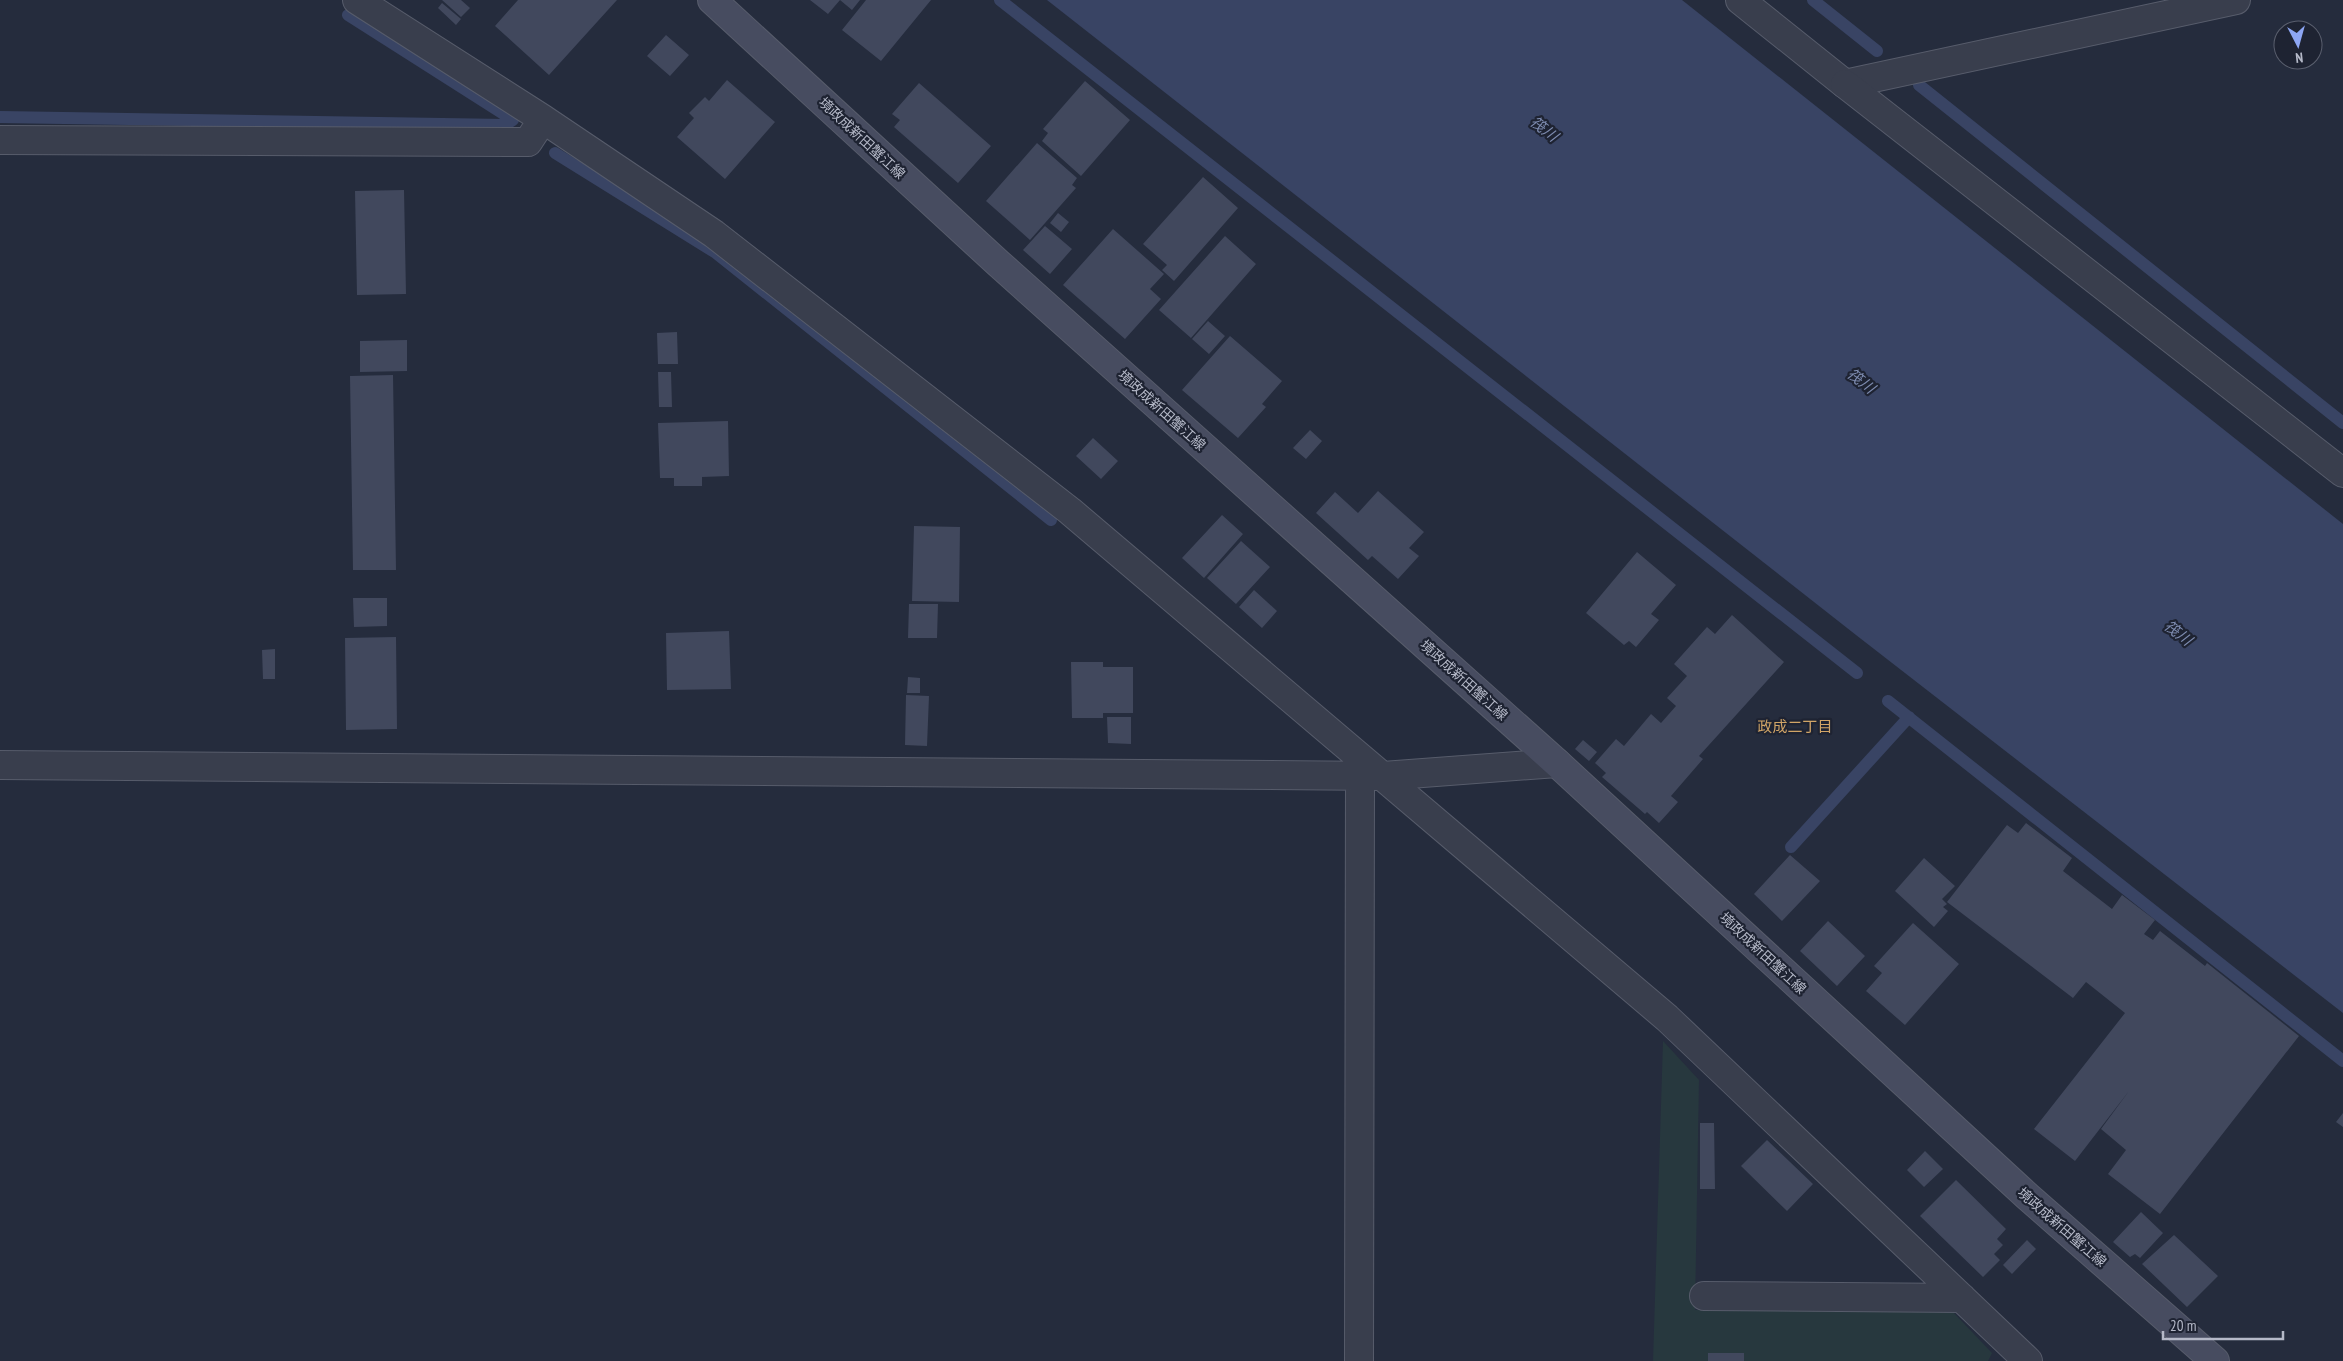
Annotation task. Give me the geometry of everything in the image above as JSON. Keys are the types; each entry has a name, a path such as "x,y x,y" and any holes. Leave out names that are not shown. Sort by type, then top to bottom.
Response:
{"main road":[{"name":"境政成新田蟹江線","path":"712,0 1006,270 1557,763 2026,1196 2215,1361"}],"street":[{"path":"356,0 543,119 714,234 1070,511 1372,776 1667,1018 2028,1361"},
{"path":"1740,0 2343,473"},
{"path":"1845,84 2236,0"},
{"path":"0,140 528,142 543,119"},
{"path":"0,765 1372,776 1557,763"},
{"path":"1359,1361 1372,776"},
{"path":"1704,1296 1962,1298"}],"shaded area":[{"path":"1663,1041 1699,1080 1695,1310 1953,1312 1992,1353 1988,1361 1653,1361"}],"water":[{"name":"筏川","path":"1047,0 1682,0 2343,524 2343,1013 1856,635"}],"building":[{"path":"442,0 461,0 470,8 461,17"},
{"path":"518,0 617,0 549,75 495,26"},
{"path":"810,0 840,0 828,14"},
{"path":"840,0 860,0 852,10"},
{"path":"866,0 931,0 881,61 842,30"},
{"path":"442,3 461,19 456,25 438,8"},
{"path":"666,35 689,55 670,76 647,56"},
{"path":"727,80 775,122 725,179 677,137 694,118 689,113 705,97 709,101"},
{"path":"1085,81 1130,120 1081,176 1042,141 1048,133 1043,129"},
{"path":"919,83 991,146 958,183 894,127 900,120 892,114"},
{"path":"1037,143 1077,178 1072,185 1076,188 1030,240 986,201"},
{"path":"1203,177 1238,208 1174,281 1162,270 1167,265 1143,244"},
{"path":"404,190 406,294 357,295 355,191"},
{"path":"1058,213 1069,222 1061,232 1050,223"},
{"path":"1045,226 1072,249 1050,274 1023,250"},
{"path":"1113,229 1164,274 1150,289 1161,299 1125,339 1063,285"},
{"path":"1225,236 1256,264 1191,338 1159,310"},
{"path":"1208,321 1225,336 1209,354 1192,339"},
{"path":"677,332 678,364 658,364 657,333"},
{"path":"1230,336 1282,381 1262,404 1266,407 1238,438 1182,390"},
{"path":"407,340 407,371 360,372 360,341"},
{"path":"658,372 671,372 672,407 659,407"},
{"path":"393,375 396,570 353,570 350,376"},
{"path":"728,421 729,476 702,477 702,486 674,486 674,478 660,478 658,423"},
{"path":"1310,430 1322,441 1306,459 1293,448"},
{"path":"1093,438 1118,461 1101,479 1076,456"},
{"path":"1378,491 1424,532 1409,548 1419,556 1398,579 1372,556 1368,560 1316,513 1335,492 1358,513"},
{"path":"1222,515 1243,534 1204,578 1182,558"},
{"path":"914,526 960,527 959,602 912,601"},
{"path":"1241,541 1270,567 1236,604 1207,578"},
{"path":"1637,552 1676,585 1651,614 1659,620 1636,647 1629,641 1624,645 1586,613"},
{"path":"1254,590 1277,611 1262,628 1239,607"},
{"path":"353,598 387,598 387,626 354,627"},
{"path":"909,604 938,604 937,638 908,638"},
{"path":"1732,615 1784,662 1699,756 1703,759 1671,796 1678,802 1659,823 1647,812 1645,814 1602,777 1606,773 1595,763 1616,739 1624,746 1651,714 1661,723 1676,706 1667,698 1687,676 1674,664 1707,627 1715,634"},
{"path":"729,631 731,689 667,690 666,633"},
{"path":"396,637 397,729 346,730 345,638"},
{"path":"275,649 275,679 263,679 262,650"},
{"path":"1071,662 1103,662 1103,667 1133,667 1133,713 1103,713 1103,718 1072,718"},
{"path":"908,677 920,678 920,693 907,693"},
{"path":"906,695 929,696 927,746 905,745"},
{"path":"1107,717 1131,717 1131,744 1108,743"},
{"path":"1583,740 1597,752 1589,761 1575,749"},
{"path":"2026,823 2072,858 2063,871 2112,909 2122,895 2155,920 2144,934 2153,940 2160,931 2205,966 2207,963 2299,1036 2160,1214 2108,1174 2126,1150 2101,1129 2129,1091 2075,1161 2034,1129 2125,1013 2086,982 2073,998 1947,902 2007,825 2018,833"},
{"path":"1790,855 1820,881 1782,921 1754,894"},
{"path":"1924,858 1955,886 1942,899 1947,904 1943,907 1948,911 1934,927 1895,891"},
{"path":"1828,921 1865,956 1837,986 1800,951"},
{"path":"1913,923 1959,964 1905,1025 1866,991 1882,973 1874,966"},
{"path":"2343,1113 2343,1127 2336,1122"},
{"path":"1700,1123 1714,1123 1715,1189 1700,1189"},
{"path":"1767,1140 1813,1184 1787,1211 1741,1166"},
{"path":"1925,1151 1943,1169 1924,1187 1907,1170"},
{"path":"1956,1180 2006,1229 1997,1239 2003,1245 1994,1254 2000,1260 1983,1277 1920,1216"},
{"path":"2141,1212 2163,1233 2140,1258 2135,1254 2130,1257 2113,1242"},
{"path":"2174,1235 2218,1276 2187,1307 2142,1264"},
{"path":"2027,1240 2036,1249 2012,1274 2003,1265"},
{"path":"1708,1353 1744,1353 1744,1361 1708,1361"}],"waterway":[{"path":"1000,0 1857,673"},
{"path":"1813,0 1877,51"},
{"path":"0,117 505,125 513,120 348,15"},
{"path":"1919,85 2343,423"},
{"path":"555,153 716,253 1051,520"},
{"path":"1888,701 2343,1061"},
{"path":"1791,847 1909,717"}],"district":[{"name":"政成二丁目","path":"1795,727"}]}
